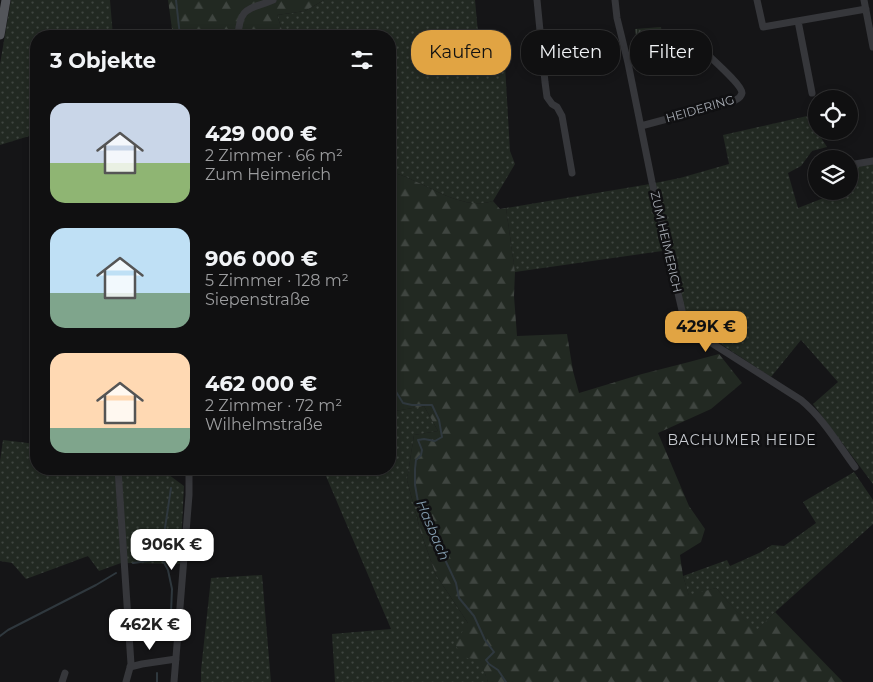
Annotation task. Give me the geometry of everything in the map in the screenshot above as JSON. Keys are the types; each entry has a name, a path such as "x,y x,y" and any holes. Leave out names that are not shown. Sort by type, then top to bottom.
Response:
{"main road":[{"path":"0,35 6,0"}],"street":[{"path":"239,30 241,17 247,10 273,0"},
{"path":"537,0 547,96 562,116 572,173"},
{"name":"ZUM HEIMERICH","path":"615,0 617,18 652,182 684,319 699,335 810,407 855,467"},
{"path":"757,0 763,27 866,9"},
{"path":"864,0 873,47"},
{"path":"798,21 811,90"},
{"name":"HEIDERING","path":"628,63 697,51 706,53 738,84 742,92 741,96 734,101 640,126"},
{"path":"858,164 873,161"},
{"path":"118,475 130,668 126,682"},
{"path":"174,682 189,475"},
{"path":"130,668 142,664 176,659"},
{"path":"62,682 66,673"}],"green space":[{"path":"11,0 110,0 112,30 30,30 30,136 0,145 0,64"},
{"path":"168,0 324,0 305,11 277,15 282,30 172,30"},
{"path":"324,0 475,0 478,30 411,30 411,75 506,75 510,151 515,164 493,201 480,203 454,199 396,174 396,30 282,30 277,15 305,11"},
{"path":"661,27 661,30 635,30"},
{"path":"807,116 808,140 822,140 827,147 808,150 808,156 801,166 788,173 798,208 818,200 858,200 858,166 873,163 873,484 813,404 838,382 801,340 771,377 692,325 683,308 655,183 729,164 723,135"},
{"path":"396,174 454,199 480,203 493,201 500,209 506,208 515,272 514,296 517,336 567,334 579,393 719,354 742,383 711,409 658,433 689,506 705,529 701,542 680,555 683,576 689,595 716,588 755,632 775,612 843,682 488,682 480,660 461,657 455,643 468,623 436,575 421,533 407,480 414,435 438,431 424,406 396,411"},
{"path":"650,184 662,251 515,272 506,208"},
{"path":"424,406 438,431 414,435 407,480 421,533 436,575 468,623 488,682 335,682 332,634 391,629 326,475 396,475 396,411"},
{"path":"3,440 30,443 30,475 115,475 121,563 99,571 88,556 26,579 12,563 0,561 0,461"},
{"path":"854,472 873,500 873,524 775,612 755,633 716,588 689,596 683,576 727,560 730,566 772,545 784,546 816,523 803,502"},
{"path":"121,475 169,475 184,486 180,564 126,563"},
{"path":"262,575 271,682 201,682 211,578"}],"waterway":[{"name":"Hasbach","path":"176,0 179,30"},
{"name":"Hasbach","path":"396,392 403,403 432,405 439,420 442,437 435,441 418,440 422,450 421,455 416,460 415,469 418,502 456,583 459,598 474,616 485,640 494,652 486,660 498,670 506,682"},
{"path":"170,636 172,589 168,570 162,559 162,548 171,488"},
{"path":"133,563 162,559"},
{"path":"0,636 116,573"},
{"path":"157,673 157,682"}],"district":[{"name":"BACHUMER HEIDE","path":"742,440"}]}
